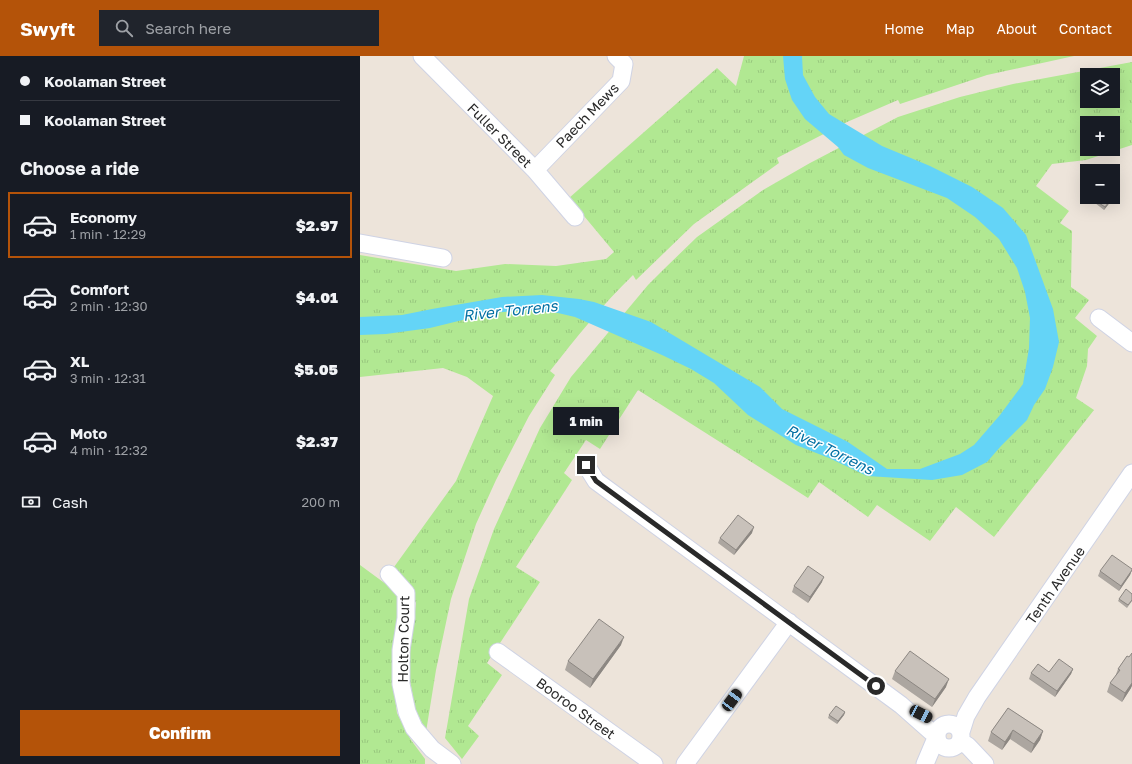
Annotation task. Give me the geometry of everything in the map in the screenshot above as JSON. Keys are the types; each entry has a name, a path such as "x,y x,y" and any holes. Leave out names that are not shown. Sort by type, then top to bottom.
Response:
{"street":[{"name":"Fuller Street","path":"422,56 535,170 575,217"},
{"name":"Paech Mews","path":"535,170 621,80 624,64 616,56"},
{"path":"360,243 443,258"},
{"path":"1099,318 1132,343"},
{"path":"586,465 596,481 983,764"},
{"name":"Tenth Avenue","path":"925,764 948,737 977,697 1132,473"},
{"name":"Holton Court","path":"389,574 406,593 406,618 401,650 401,684 407,712 414,728 432,749 452,764"},
{"path":"685,764 789,622"},
{"name":"Booroo Street","path":"498,652 654,764"},
{"name":"Tenth Avenue","path":"936,764 948,737"}],"green space":[{"path":"744,56 1074,56 987,75 900,104 898,100 847,122 777,158 779,163 694,224 636,280 633,275 622,286 550,371 555,375 529,416 496,480 476,524 451,599 436,670 426,732 415,708 408,670 416,603 407,585 389,574 456,481 493,396 467,377 443,368 360,377 360,255 456,271 505,264 556,266 606,259 614,252 569,198 717,68 736,86"},
{"path":"1132,62 1132,145 1120,149 1120,116 1080,116 1080,156 1098,156 1086,160 1052,164 1036,186 1069,211 1060,223 1072,231 1071,287 1089,300 1075,318 1097,336 1088,349 1087,366 1076,398 1094,410 994,537 956,507 930,541 877,505 868,517 819,482 808,498 638,390 600,449 586,440 564,473 572,480 516,567 540,582 487,663 502,675 468,726 479,736 462,759 445,738 469,599 494,529 540,428 571,377 648,285 697,237 763,190 810,163 898,117 960,97 1013,84 1080,72 1080,108 1120,108 1120,68 1100,68"},
{"path":"360,565 394,590 400,602 393,682 397,713 411,740 425,759 425,764 360,764"}],"water":[{"name":"River Torrens","path":"783,56 802,56 803,75 815,97 829,114 882,146 930,166 972,187 1003,208 1026,235 1053,309 1059,342 1053,367 1045,389 1034,405 1027,420 987,462 962,475 932,480 867,476 829,458 796,445 748,415 714,383 691,369 575,317 558,313 529,310 491,313 430,328 386,334 360,335 360,317 402,315 502,297 542,295 579,299 594,302 651,322 760,387 782,409 848,442 887,469 920,469 960,454 974,445 1000,415 1023,384 1029,348 1030,318 1025,292 1017,268 999,239 975,217 947,198 868,168 844,155 838,147 805,119 792,100 785,79"}],"building":[{"path":"1100,204 1107,204 1105,207"},
{"path":"738,515 754,527 736,550 720,538"},
{"path":"1112,555 1132,569 1121,586 1100,571"},
{"path":"808,566 824,577 810,597 794,586"},
{"path":"1126,589 1132,594 1132,600 1128,605 1119,599"},
{"path":"599,619 624,637 593,679 568,661"},
{"path":"910,651 949,679 935,699 895,671"},
{"path":"1132,653 1132,683 1125,693 1110,683 1120,670 1118,669 1127,656 1129,657"},
{"path":"1059,659 1073,669 1057,691 1031,673 1038,664 1049,672"},
{"path":"836,706 845,712 838,721 829,715"},
{"path":"1008,708 1043,731 1034,744 1013,730 1005,742 991,732"}],"route":[{"path":"586,465 596,481 876,686"}]}
